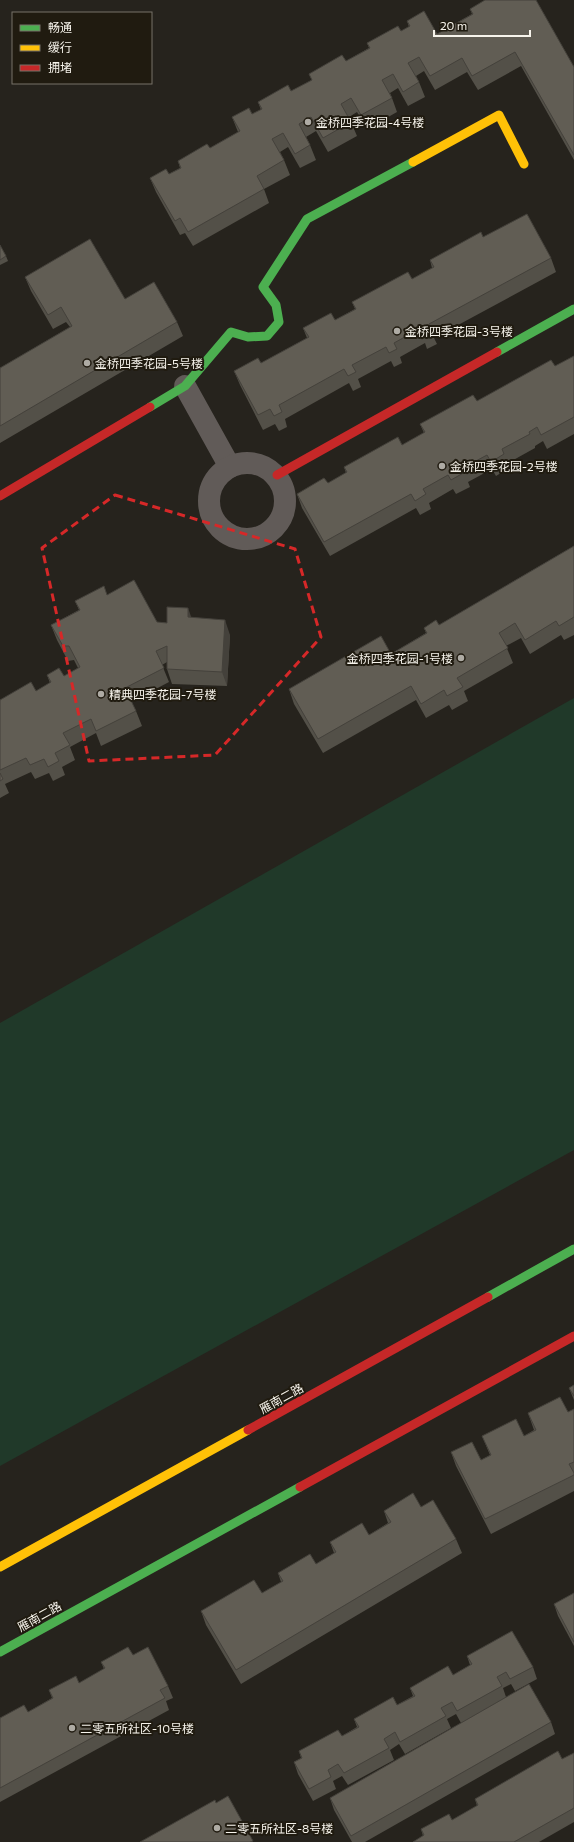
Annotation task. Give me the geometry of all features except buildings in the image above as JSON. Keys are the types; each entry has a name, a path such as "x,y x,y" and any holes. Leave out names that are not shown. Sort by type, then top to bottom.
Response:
{"main road":[{"path":"0,496 185,386 231,332 248,337 267,336 279,322 276,305 264,287 307,219 499,116 524,164"},
{"path":"276,475 574,309"},
{"name":"雁南二路","path":"0,1567 574,1249"},
{"name":"雁南二路","path":"0,1652 574,1336"}],"street":[{"path":"185,386 230,467"},
{"path":"244,463 257,464 276,475 285,492 284,513 277,525 261,537 246,539 233,537 223,531 214,520 210,506 210,492 219,476 230,467 244,463"}],"highlighted area":[{"path":"115,495 295,549 321,637 215,755 89,761 42,548"}],"green space":[{"path":"574,698 574,1150 0,1466 0,1023"}],"traffic: fast":[{"path":"150,407 185,386 231,332 248,337 267,336 279,322 276,305 263,287 307,219 413,162"},
{"path":"497,352 574,309"},
{"path":"488,1297 574,1249"},
{"path":"0,1652 300,1487"}],"traffic: slow":[{"path":"413,162 499,115 524,164"},
{"path":"0,1567 248,1430"}],"traffic: jam":[{"path":"277,475 497,352"},
{"path":"0,496 150,407"},
{"path":"248,1430 488,1297"},
{"path":"300,1487 574,1336"}],"place":[{"name":"金桥四季花园-4号楼","path":"308,122"},
{"name":"金桥四季花园-3号楼","path":"397,331"},
{"name":"金桥四季花园-5号楼","path":"87,363"},
{"name":"金桥四季花园-2号楼","path":"442,466"},
{"name":"金桥四季花园-1号楼","path":"461,658"},
{"name":"精典四季花园-7号楼","path":"101,694"},
{"name":"二零五所社区-10号楼","path":"72,1728"},
{"name":"二零五所社区-8号楼","path":"217,1828"}]}
